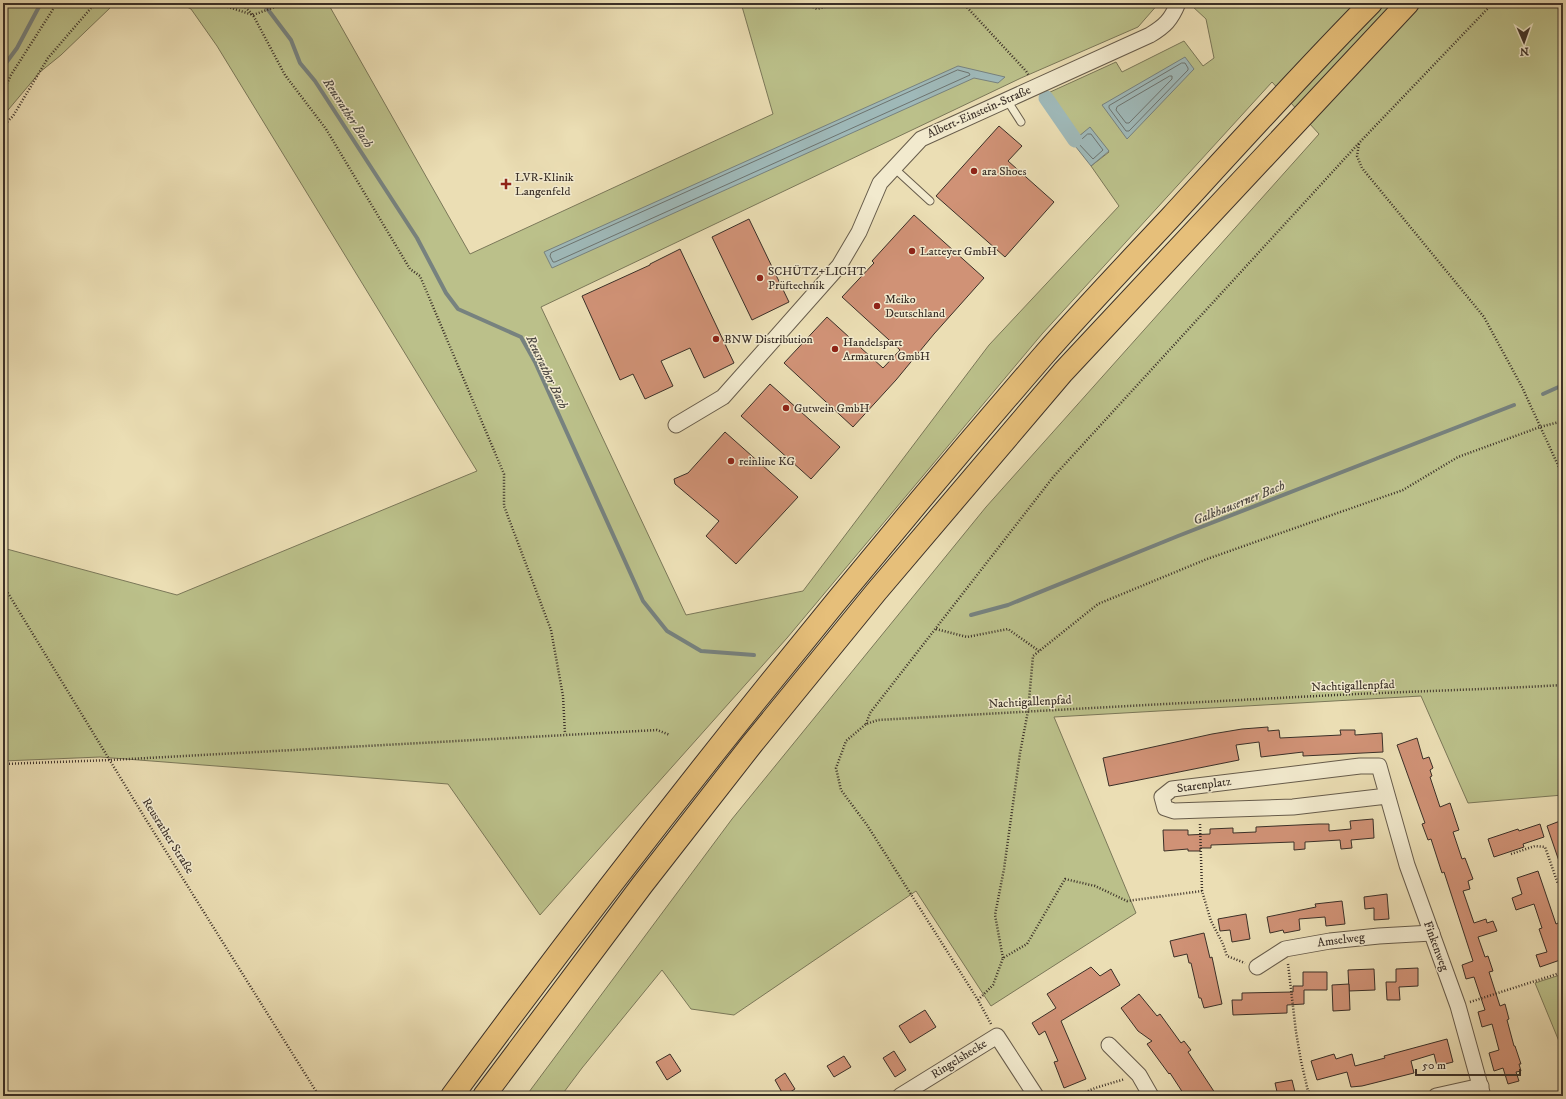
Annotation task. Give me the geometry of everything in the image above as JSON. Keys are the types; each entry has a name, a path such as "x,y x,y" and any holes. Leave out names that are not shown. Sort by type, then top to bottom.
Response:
{"highway":[{"path":"452,1096 621,870 734,726 862,570 1045,353 1314,61 1371,3"},
{"path":"484,1096 647,878 752,744 876,592 1063,372 1408,3"}],"street":[{"name":"Albert-Einstein-Straße","path":"676,425 723,397 839,266 859,232 880,183 921,139 1150,35 1164,26 1173,15 1178,3"},
{"name":"Starenplatz","path":"1360,766 1379,766 1387,796 1293,806 1174,811 1165,808 1162,797 1172,789 1360,766"},
{"name":"Finkenweg","path":"1387,796 1407,865 1458,1006 1482,1091"},
{"name":"Amselweg","path":"1257,967 1285,949 1330,941 1432,933"},
{"name":"Ringelshecke","path":"900,1096 997,1036"},
{"path":"997,1036 1036,1096"},
{"path":"1109,1045 1138,1075 1151,1096"},
{"path":"1436,1096 1482,1091"}],"lane":[{"path":"1007,100 1022,122"},
{"path":"894,168 930,201"}],"path":[{"path":"3,92 11,75 57,3"},
{"path":"3,126 13,116 48,58 91,8 101,3"},
{"path":"216,3 253,15 284,3"},
{"path":"241,3 253,15 285,75 326,129 410,269 420,276 504,474 504,506 551,630 562,696 565,734"},
{"path":"805,3 817,9 838,3"},
{"path":"963,3 1026,71 1034,87"},
{"path":"866,724 870,714 1054,476 1359,143 1493,3"},
{"path":"1359,143 1357,156 1362,168 1484,317 1522,387 1563,476"},
{"path":"978,1000 993,985 1003,958 995,915 1004,869 1020,753 1028,711 1033,656 1098,604 1207,559 1403,490 1458,457 1540,427 1563,421"},
{"name":"Reusrather Straße","path":"3,585 150,825 319,1096"},
{"path":"936,629 967,637 1008,630 1039,651"},
{"name":"Nachtigallenpfad","path":"997,1036 978,1000 867,825 841,790 836,768 846,741 866,724 878,720 1028,711 1563,685"},
{"path":"3,764 111,760 565,734 657,730 670,734"},
{"path":"1200,810 1202,891 1211,921 1223,944 1227,956 1257,967"},
{"path":"1511,854 1535,846 1546,847 1558,884 1563,885"},
{"path":"1003,958 1027,944 1065,879 1095,886 1127,901 1202,891"},
{"path":"1285,949 1301,1061 1308,1091 1315,1096"},
{"path":"1458,1006 1563,972"},
{"path":"1077,1096 1095,1088 1138,1075"}],"green space":[{"path":"3,3 126,3 111,7 61,55 40,72 3,116"},
{"path":"179,3 337,3 330,7 470,254 773,114 741,3 1159,3 1138,27 1021,78 541,307 686,615 803,591 989,345 1119,206 1091,166 1109,152 1090,128 1078,137 1048,93 1116,62 1122,72 1184,41 1203,66 1214,58 1206,19 1192,6 1209,7 1208,3 1563,3 1563,795 1468,803 1421,696 1054,717 1136,913 991,1006 916,891 734,1015 691,1009 662,970 561,1096 526,1096 732,819 986,507 1319,134 1272,82 1042,334 787,638 540,915 448,784 100,757 3,761 3,548 177,595 477,471 217,46 191,9"},
{"path":"1563,974 1563,1051 1535,983"}],"water":[{"path":"1185,57 1194,69 1127,139 1102,105"},
{"path":"958,66 1005,77 998,83 974,78 552,268 544,252"},
{"path":"1090,127 1109,151 1091,166 1072,142"}],"building":[{"path":"999,126 1022,146 1008,161 1054,202 1005,257 936,196"},
{"path":"914,215 984,278 934,334 896,380 853,427 784,363 827,317 883,368 900,350 842,297 874,263 872,261"},
{"path":"749,219 789,302 752,320 712,237"},
{"path":"680,249 734,363 704,378 690,348 661,361 673,386 645,399 633,374 620,380 582,296 650,265"},
{"path":"770,384 840,447 811,479 741,416"},
{"path":"725,432 798,497 736,564 706,536 719,521 675,484 674,479 688,473"},
{"path":"1268,727 1268,731 1279,730 1280,738 1341,735 1340,730 1355,730 1355,735 1382,733 1383,752 1303,756 1303,752 1261,757 1259,742 1236,745 1239,760 1109,786 1103,758 1212,734 1242,729"},
{"path":"1417,738 1423,759 1429,757 1433,768 1430,770 1432,776 1430,777 1440,807 1450,803 1459,830 1453,832 1462,859 1465,858 1473,879 1468,881 1470,889 1463,891 1474,923 1486,919 1487,923 1493,921 1497,931 1478,937 1485,957 1488,956 1493,971 1489,972 1500,1006 1505,1004 1509,1019 1507,1020 1514,1046 1521,1064 1519,1064 1521,1071 1516,1072 1519,1081 1508,1084 1503,1068 1494,1071 1489,1053 1499,1050 1492,1024 1482,1027 1478,1012 1485,1010 1474,977 1466,979 1462,965 1473,961 1444,872 1442,873 1431,839 1428,840 1422,824 1425,823 1397,745"},
{"path":"1373,819 1374,838 1351,840 1352,848 1341,849 1340,840 1305,842 1305,849 1294,850 1294,842 1211,845 1211,848 1200,848 1200,851 1188,851 1188,849 1164,851 1163,830 1188,830 1188,835 1210,834 1210,829 1233,828 1233,833 1256,832 1256,827 1329,824 1329,831 1351,829 1350,821"},
{"path":"1560,821 1563,832 1563,867 1561,867 1547,826"},
{"path":"1540,824 1544,837 1523,844 1524,847 1494,857 1488,839 1518,829 1519,831"},
{"path":"1538,871 1556,924 1560,922 1563,931 1563,959 1540,967 1536,955 1547,952 1539,929 1542,928 1534,904 1516,910 1512,898 1522,894 1517,878"},
{"path":"1387,894 1389,919 1374,920 1374,908 1365,909 1364,897"},
{"path":"1342,901 1345,924 1326,926 1325,917 1299,919 1300,930 1284,933 1283,930 1270,933 1267,917 1316,907 1315,904"},
{"path":"1246,914 1250,939 1232,942 1230,930 1220,931 1218,919"},
{"path":"1204,933 1210,958 1212,957 1222,1004 1204,1008 1201,998 1199,998 1191,963 1189,963 1187,954 1174,957 1170,941"},
{"path":"1091,967 1100,976 1111,969 1120,985 1061,1021 1086,1079 1064,1088 1054,1062 1058,1061 1045,1031 1039,1035 1032,1023 1056,1008 1047,994"},
{"path":"1418,968 1418,986 1399,987 1400,1000 1387,1000 1386,982 1396,982 1396,969"},
{"path":"1374,969 1375,990 1349,991 1348,970"},
{"path":"1303,972 1327,972 1327,990 1304,990 1304,1004 1287,1005 1287,1013 1233,1015 1232,1000 1242,1000 1242,993 1293,992 1293,986 1303,986"},
{"path":"1349,984 1350,1010 1333,1011 1332,985"},
{"path":"1139,994 1157,1016 1160,1014 1181,1043 1184,1041 1191,1050 1188,1052 1217,1096 1185,1096 1170,1073 1169,1074 1147,1044 1152,1041 1138,1031 1121,1008"},
{"path":"925,1010 936,1027 910,1043 899,1026"},
{"path":"1447,1039 1453,1062 1437,1066 1434,1054 1411,1061 1414,1073 1362,1086 1351,1087 1347,1072 1317,1080 1311,1061 1334,1054 1336,1059 1352,1054 1355,1066 1385,1058 1384,1056"},
{"path":"894,1051 906,1070 895,1077 883,1058"},
{"path":"670,1054 681,1071 667,1080 656,1062"},
{"path":"844,1056 851,1067 834,1077 827,1066"},
{"path":"785,1073 795,1089 784,1096 775,1080"},
{"path":"1292,1080 1296,1096 1278,1096 1275,1083"}],"waterway":[{"name":"Galkhauserner Bach","path":"3,67 17,48 41,3"},
{"name":"Reusrather Bach","path":"263,3 291,40 300,63 315,81 417,238 446,293 458,309 521,337 535,362 643,601 667,631 701,651 754,655"},
{"path":"1046,98 1075,140"},
{"name":"Galkhauserner Bach","path":"1543,394 1563,385"},
{"name":"Galkhauserner Bach","path":"971,615 1008,605 1178,536 1514,405"}],"place":[{"name":"ara Shoes","path":"974,171"},
{"name":"LVR-Klinik Langenfeld","path":"506,184"},
{"name":"Latteyer GmbH","path":"912,251"},
{"name":"SCHÜTZ+LICHT Prüftechnik","path":"760,278"},
{"name":"Meiko Deutschland","path":"877,306"},
{"name":"BNW Distribution","path":"716,339"},
{"name":"Handelspart Armaturen GmbH","path":"835,349"},
{"name":"Gutwein GmbH","path":"786,408"},
{"name":"reinline KG","path":"731,461"}]}
